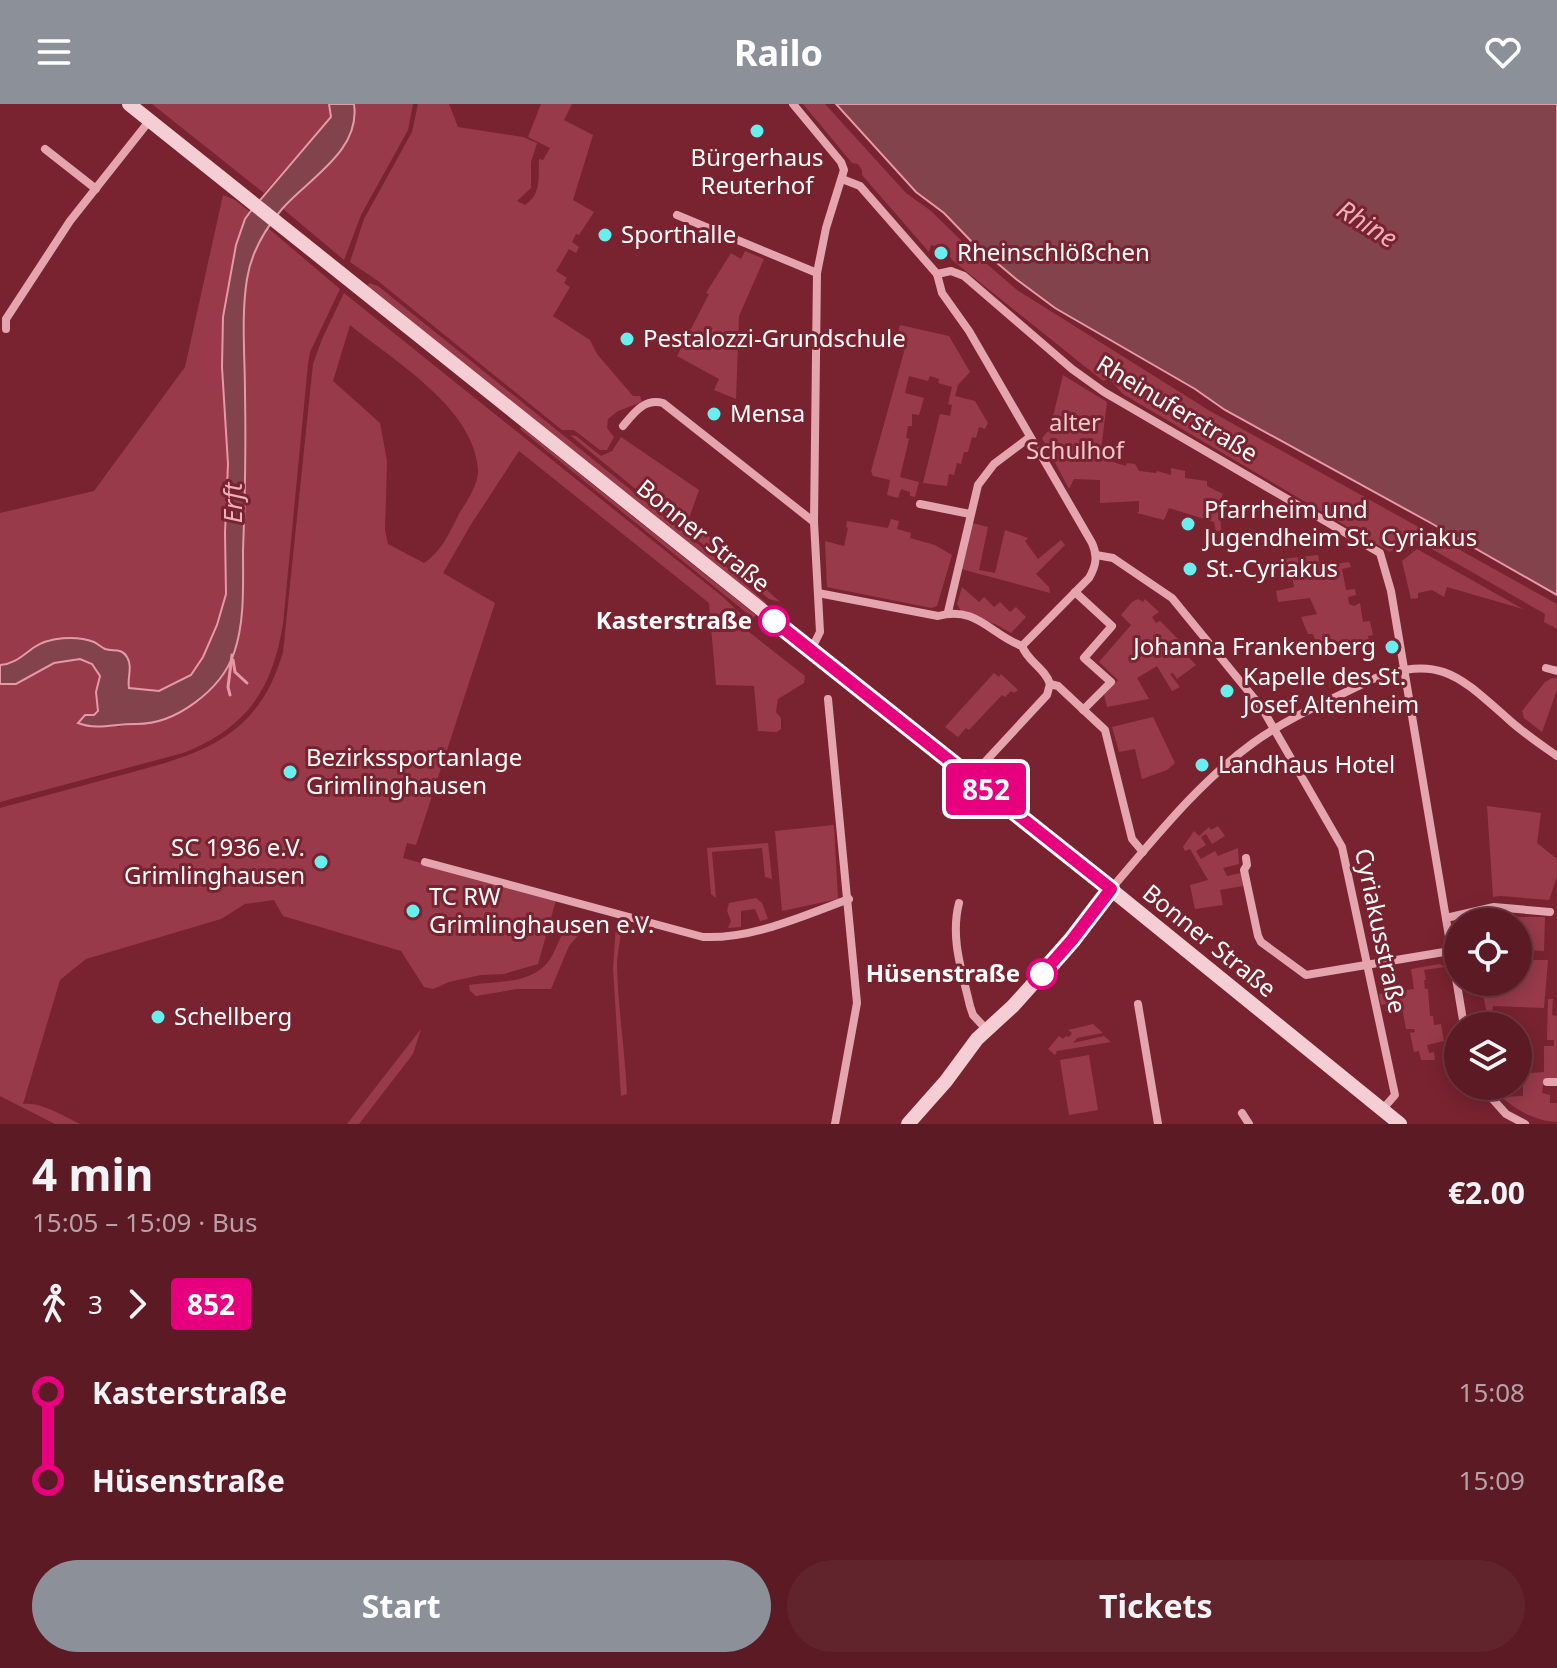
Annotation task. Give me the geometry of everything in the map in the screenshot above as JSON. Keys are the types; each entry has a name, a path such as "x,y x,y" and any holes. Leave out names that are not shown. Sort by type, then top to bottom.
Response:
{"main road":[{"name":"Bonner Straße","path":"129,104 1400,1124"},
{"path":"908,1124 987,1030 1013,1006 1072,940 1111,889"}],"street":[{"path":"793,104 843,165 817,273 814,522 820,632 810,650"},
{"path":"6,329 6,319 70,221 150,120"},
{"path":"45,149 96,189"},
{"path":"842,179 860,186 937,274 942,293 969,331 1092,543 1096,555 1094,570 1022,646"},
{"path":"677,215 817,273"},
{"name":"Rheinuferstraße","path":"937,274 951,271 964,276 1097,387 1378,550 1391,591 1444,908"},
{"path":"623,426 648,402 663,403 814,522"},
{"path":"948,612 970,514 983,477 1000,458 1030,437"},
{"path":"920,504 970,514"},
{"name":"Cyriakusstraße","path":"1096,555 1113,558 1172,598 1243,684 1275,729 1342,847 1395,1095 1382,1110"},
{"path":"1075,592 1112,626 1084,658 1111,682 1083,710"},
{"path":"818,593 938,616 948,612 984,622 1022,646"},
{"path":"971,777 1047,695 1050,684 1044,672 1025,656 1022,646"},
{"path":"1546,668 1557,671"},
{"path":"1111,889 1233,759 1275,729 1373,679 1404,670 1435,670 1457,676 1510,722 1557,756"},
{"path":"1050,684 1058,686 1105,730 1132,839 1143,852"},
{"path":"828,699 857,1003 835,1124"},
{"path":"1246,858 1244,870 1261,942 1306,975 1444,952"},
{"path":"425,862 703,937 748,933 849,899"},
{"path":"959,903 955,920 957,947 970,1006 973,1015 987,1030"},
{"path":"1532,910 1550,912"},
{"path":"1138,1004 1158,1124"},
{"path":"1547,1082 1557,1082"},
{"path":"1494,1100 1506,1114 1525,1124"},
{"path":"1242,1113 1249,1124"}],"green space":[{"path":"152,104 329,104 331,117 264,193"},
{"path":"354,104 413,104 408,130 361,215 344,260 282,208 339,146 348,132"},
{"path":"418,104 449,104 458,127 523,137 537,143 531,162 531,188 517,201 525,205 537,190 539,159 543,160 550,148 528,137 541,104 572,104 564,120 593,135 573,200 594,212 572,242 579,247 576,253 569,249 556,271 567,278 564,283 570,287 553,316 590,340 597,354 633,396 640,396 642,402 618,411 608,419 607,428 614,437 607,450 600,450 574,430 562,430 378,281 350,262 364,219 412,132"},
{"path":"803,104 825,104 906,193 931,211 1017,290 1210,411 1557,604 1557,629 1544,622 1545,614 1409,536 1390,552 1123,394 1109,379 1103,381 952,260 945,249 931,245 929,252 862,175 858,164 852,163"},
{"path":"223,195 250,212 236,245 223,317 222,367 228,464 226,594 203,657 191,675 159,691 128,688 128,658 117,650 105,649 95,643 51,639 41,642 14,661 0,665 0,513 94,491 185,367"},
{"path":"268,228 340,289 310,352 283,624 272,669 263,688 239,719 205,743 183,753 0,802 0,684 17,684 54,663 80,659 92,665 100,676 96,692 98,711 94,715 118,727 135,723 148,725 187,708 223,675 243,575 246,454 244,311 247,276 256,248"},
{"path":"745,251 764,259 739,316 736,399 714,390 719,379 677,356 709,294 706,293 731,253 741,259"},
{"path":"367,285 378,286 729,569 766,603 764,606"},
{"path":"344,293 723,597 748,621 749,632 805,676 804,683 778,699 776,712 781,718 781,729 777,732 758,731 754,686 716,685 709,603 519,451 443,573 495,603 416,845 407,843 403,858 556,900 538,964 504,974 449,982 433,989 424,987 401,951 283,916 274,900 245,904 221,919 86,959 60,980 23,1104 45,1107 80,1124 55,1124 0,1096 0,808 199,751 241,724 258,706 272,682 283,652 313,364","holes":["350,325 429,388 462,426 473,447 478,469 475,486 444,541 424,563 388,544 385,530 387,461 380,423 333,381"]},
{"path":"900,325 949,336 970,372 958,385 955,396 975,401 988,423 985,429 979,427 976,438 972,437 961,464 957,463 954,475 949,474 947,486 923,483 940,414 950,416 952,405 948,404 952,387 938,383 939,379 930,376 928,381 909,376 905,393 924,398 919,415 912,414 912,426 908,426 906,438 909,439 900,477 919,482 915,497 901,489 898,498 887,495 890,480 873,476 871,471 907,341 896,338"},
{"name":"alter Schulhof","path":"1063,375 1107,402 1100,458 1126,466 1127,463 1135,464 1139,471 1171,475 1171,468 1185,471 1185,478 1207,481 1207,486 1223,494 1220,500 1221,532 1216,531 1214,522 1169,508 1164,520 1137,513 1139,501 1100,503 1100,480 1074,479 1069,489 1042,438 1050,429"},
{"path":"521,427 756,615 753,618"},
{"path":"570,435 576,436 601,456 612,451 621,437 699,490 689,518 780,602 769,599"},
{"path":"891,519 899,521 897,529 911,533 910,538 935,545 952,555 937,606 931,608 827,587 825,541 844,546 847,521 888,528"},
{"path":"972,523 988,527 979,570 995,573 1005,530 1028,538 1025,541 1038,559 1061,540 1065,545 1036,574 1049,587 1050,593 961,569"},
{"path":"1417,549 1523,609 1447,587 1444,597 1432,590 1418,593 1418,598 1411,599 1402,561"},
{"path":"1318,555 1320,566 1349,562 1351,567 1342,569 1346,590 1355,589 1356,595 1348,597 1349,604 1354,606 1360,603 1363,622 1370,621 1373,635 1368,636 1369,642 1318,648 1301,617 1317,614 1310,598 1278,602 1276,591 1294,587 1291,568 1282,569 1281,559"},
{"path":"962,587 979,602 984,597 994,607 1000,602 1010,612 1016,607 1026,617 1011,633 961,611 957,604"},
{"path":"1138,599 1143,602 1145,599 1159,612 1152,617 1156,623 1160,621 1181,642 1178,646 1196,665 1177,679 1173,673 1170,674 1180,687 1172,691 1157,666 1137,678 1149,699 1107,707 1104,695 1118,680 1099,662 1131,625 1121,615"},
{"path":"994,673 999,677 1001,674 1018,690 1014,693 1011,691 1005,697 1002,695 969,730 966,728 958,737 945,727"},
{"path":"1557,678 1557,690 1542,732 1524,718 1522,711 1545,682"},
{"path":"1153,717 1175,763 1167,770 1142,779 1135,749 1119,752 1112,727"},
{"path":"1487,806 1541,813 1537,843 1557,859 1557,877 1549,900 1493,897"},
{"path":"834,825 838,899 782,911 775,831"},
{"path":"1218,826 1225,836 1212,844 1206,834 1201,837 1206,845 1196,851 1201,859 1215,851 1218,856 1238,848 1239,864 1223,868 1227,876 1241,873 1243,886 1220,890 1223,905 1195,909 1190,885 1208,880 1190,849 1185,851 1183,847 1194,831 1199,836 1209,827 1211,830"},
{"path":"768,843 772,879 765,877 762,848 712,852 716,898 711,894 707,848"},
{"path":"756,898 762,903 768,919 760,921 755,909 741,911 741,927 728,928 731,921 727,911 729,903"},
{"path":"1532,917 1545,917 1544,951 1532,950"},
{"path":"577,918 583,919 587,925 569,946 551,989 517,989 476,996 470,991 469,985 516,980 538,971"},
{"path":"616,926 621,928 617,966 627,1094 621,1096 613,968"},
{"path":"1532,960 1548,960 1544,1008 1493,1006 1492,1012 1487,1012 1483,996 1532,996"},
{"path":"1440,964 1444,966 1424,970 1430,1016 1433,1016 1434,1025 1441,1024 1444,1041 1427,1045 1429,1053 1434,1052 1435,1060 1421,1060 1419,1051 1414,1052 1410,1033 1415,1032 1414,1029 1406,1029 1401,1002 1381,1005 1379,994 1414,989 1411,969"},
{"path":"1548,999 1553,999 1552,1015 1557,1016 1557,1080 1544,1080 1542,1093 1550,1095 1550,1103 1557,1103 1557,1122 1541,1120 1505,1100 1532,1100 1532,1073 1544,1072 1544,1046 1554,1046 1554,1040 1547,1040"},
{"path":"1093,1024 1103,1033 1077,1038 1073,1043 1104,1036 1111,1042 1057,1051 1055,1055 1048,1049 1059,1036 1063,1039 1069,1037 1072,1033 1068,1030"},
{"path":"421,1029 413,1054 359,1124 347,1124"},
{"path":"1089,1055 1098,1110 1069,1115 1060,1060"}],"water":[{"name":"Erft","path":"329,104 354,104 354,121 349,136 330,163 282,209 270,225 255,251 247,279 244,322 243,603 234,653 228,667 208,692 167,718 100,727 78,723 85,715 94,715 98,711 96,692 100,676 92,664 80,659 54,663 16,684 0,684 0,665 14,661 46,641 79,638 125,654 130,665 129,688 159,691 191,675 203,657 226,594 228,464 222,367 223,317 236,245 250,212 331,117"},
{"name":"Rhine","path":"836,104 1557,104 1557,595 1225,410 1195,389 1055,308 1016,279 944,213 916,192"}],"waterway":[{"path":"230,695 232,655"},
{"path":"233,660 235,672 247,683"}],"bus line":[{"name":"852","path":"774,621 1111,889 1042,974"}],"place":[{"name":"Bürgerhaus Reuterhof","path":"757,131"},
{"name":"Sporthalle","path":"605,235"},
{"name":"Rheinschlößchen","path":"941,253"},
{"name":"Pestalozzi-Grundschule","path":"627,339"},
{"name":"Mensa","path":"714,414"},
{"name":"Pfarrheim und Jugendheim St. Cyriakus","path":"1188,524"},
{"name":"St.-Cyriakus","path":"1190,569"},
{"name":"Kasterstraße","path":"774,621"},
{"name":"Johanna Frankenberg","path":"1392,647"},
{"name":"Kapelle des St. Josef Altenheim","path":"1227,691"},
{"name":"Landhaus Hotel","path":"1202,765"},
{"name":"Bezirkssportanlage Grimlinghausen","path":"290,772"},
{"name":"SC 1936 e.V. Grimlinghausen","path":"321,862"},
{"name":"TC RW Grimlinghausen e.V.","path":"413,911"},
{"name":"Hüsenstraße","path":"1042,974"},
{"name":"Schellberg","path":"158,1017"}]}
